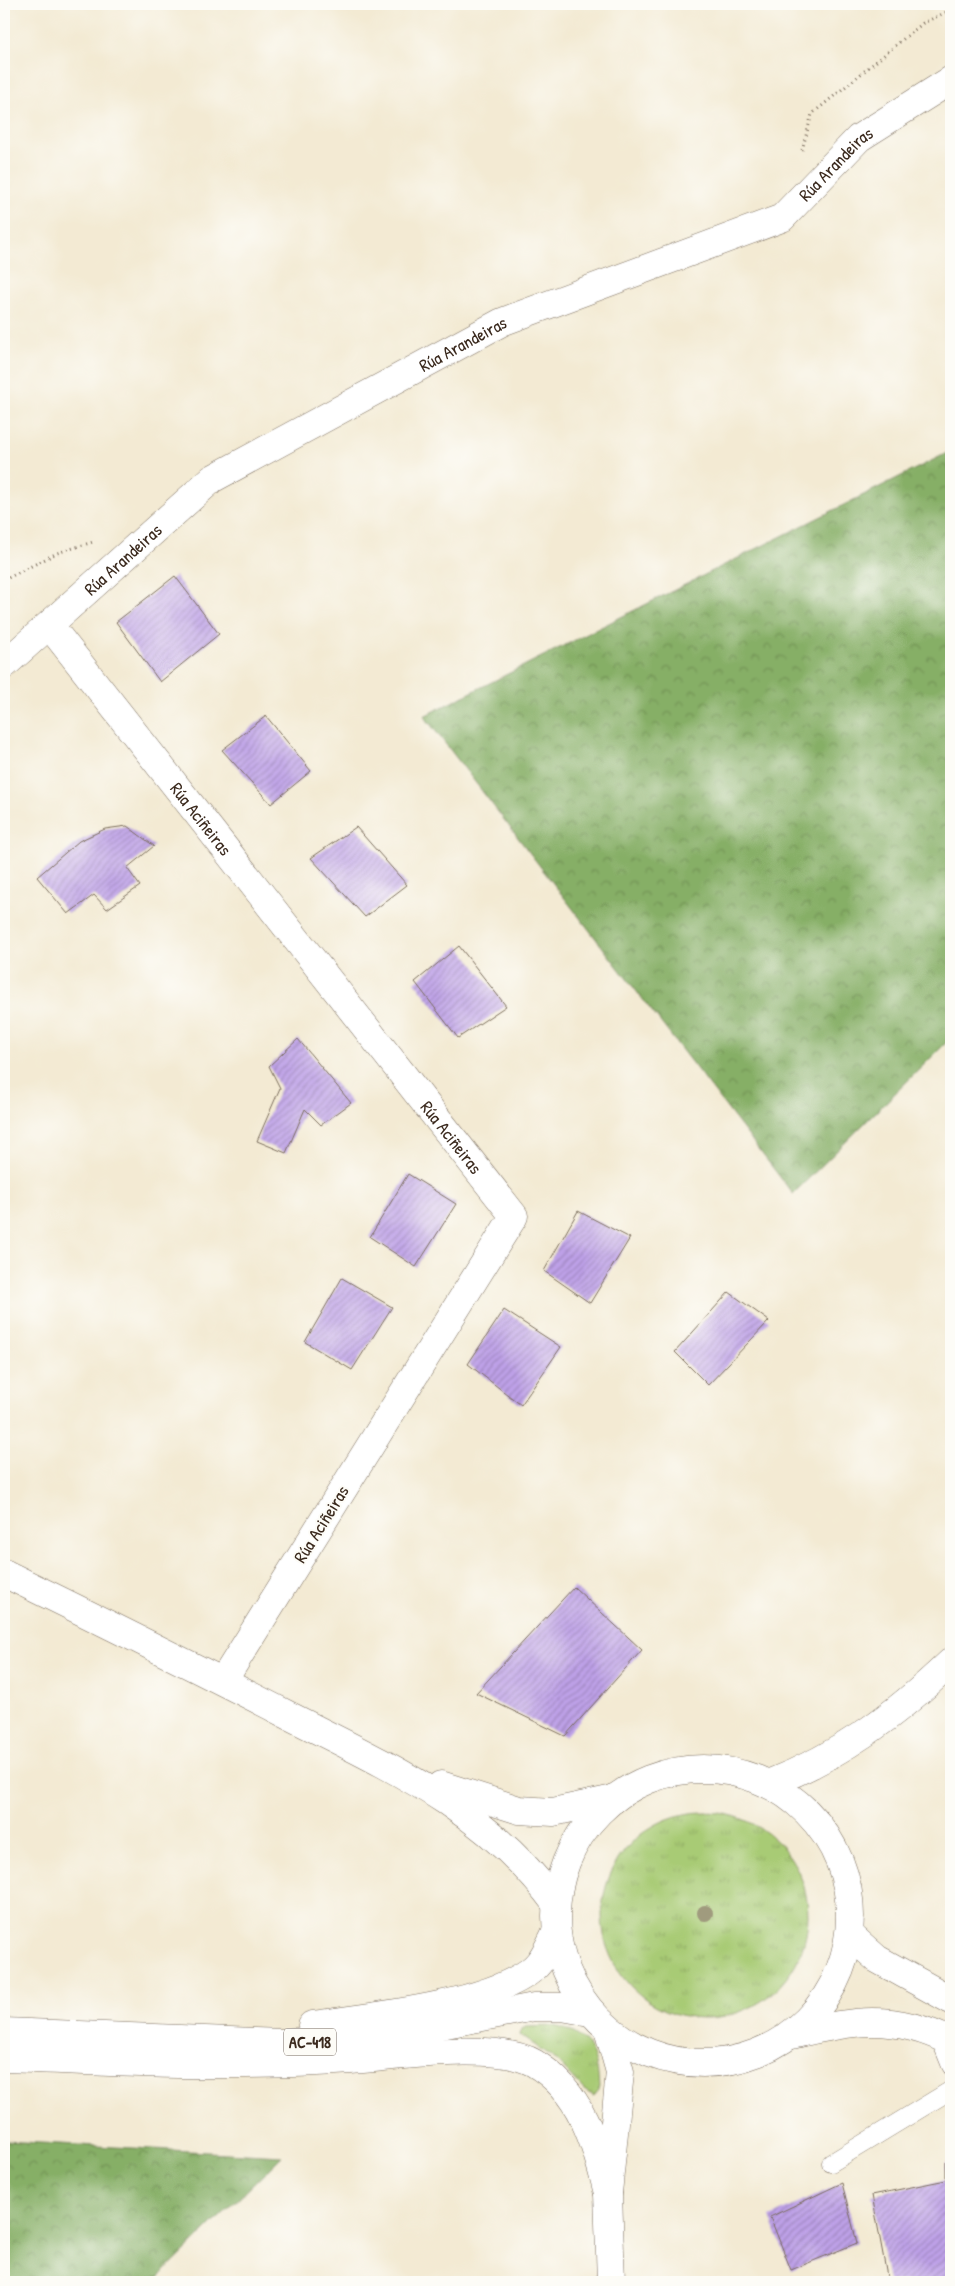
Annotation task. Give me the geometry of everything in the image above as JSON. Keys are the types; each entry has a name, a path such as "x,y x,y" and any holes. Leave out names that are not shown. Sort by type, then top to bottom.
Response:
{"main road":[{"name":"Rúa Arandeiras","path":"4,665 50,626 212,479 502,322 782,218 859,138 951,80"},
{"name":"Rúa Aciñeiras","path":"50,626 514,1216 223,1681"},
{"path":"4,1573 223,1681 395,1769 466,1814 496,1837 537,1878 556,1904"},
{"path":"768,1784 813,1763 877,1727 914,1697 951,1662"},
{"path":"395,1769 482,1800 520,1810 553,1812 614,1799"},
{"path":"611,2282 608,2193 620,2072 599,2020 567,1974 556,1932 556,1904 565,1864 581,1835 585,1828 614,1799 642,1782 673,1772 705,1769 737,1773 768,1784 799,1805 816,1821 833,1846 845,1874 849,1897 850,1935 843,1964 830,1991 813,2015 791,2035"},
{"name":"AC-418","path":"15,2032 310,2025 398,2012 487,1992 517,1980 536,1966 556,1932"},
{"path":"850,1935 876,1959 951,2000"},
{"name":"AC-418","path":"15,2032 282,2043 389,2035 534,2007 562,2007 599,2020"},
{"path":"599,2020 650,2054 698,2064 747,2057 791,2035 833,2024 870,2020 910,2026 945,2039"},
{"path":"4,2058 228,2064 348,2060 472,2052 507,2054 532,2062 551,2075 568,2092 590,2131 608,2193"}],"lane":[{"path":"945,2039 951,2066"},
{"path":"831,2163 951,2090"}],"path":[{"path":"801,152 812,114 924,23 951,10"},
{"path":"4,580 57,553 95,542"}],"green space":[{"path":"951,451 951,1038 793,1194 424,716"},
{"path":"705,1812 735,1816 754,1824 778,1842 796,1866 804,1885 808,1915 804,1945 796,1964 778,1988 754,2006 735,2014 705,2018 675,2014 656,2006 632,1988 614,1964 606,1945 602,1915 606,1885 614,1866 632,1842 656,1824 675,1816"},
{"path":"553,2026 576,2034 590,2048 597,2067 599,2090 594,2096 584,2090 555,2059 520,2035 522,2029 526,2027"},
{"path":"4,2141 282,2156 154,2282 4,2282"}],"building":[{"path":"175,576 219,634 160,682 116,622"},
{"path":"266,716 311,771 271,804 222,750"},
{"path":"127,826 154,846 127,868 140,886 107,909 94,895 68,914 37,877 79,841 105,829"},
{"path":"356,827 407,885 365,917 311,858"},
{"path":"459,946 506,1006 458,1038 415,982"},
{"path":"298,1039 351,1103 321,1125 305,1109 286,1153 257,1141 280,1088 269,1066"},
{"path":"408,1174 456,1204 416,1267 370,1237"},
{"path":"578,1211 630,1238 590,1303 544,1271"},
{"path":"342,1278 392,1307 352,1370 305,1342"},
{"path":"729,1292 769,1321 708,1385 675,1352"},
{"path":"504,1310 561,1347 521,1405 468,1364"},
{"path":"574,1587 642,1650 565,1736 476,1693"},
{"path":"951,2157 951,2282 888,2282 872,2195 946,2180 946,2161"},
{"path":"842,2183 857,2243 791,2270 770,2217"}]}
